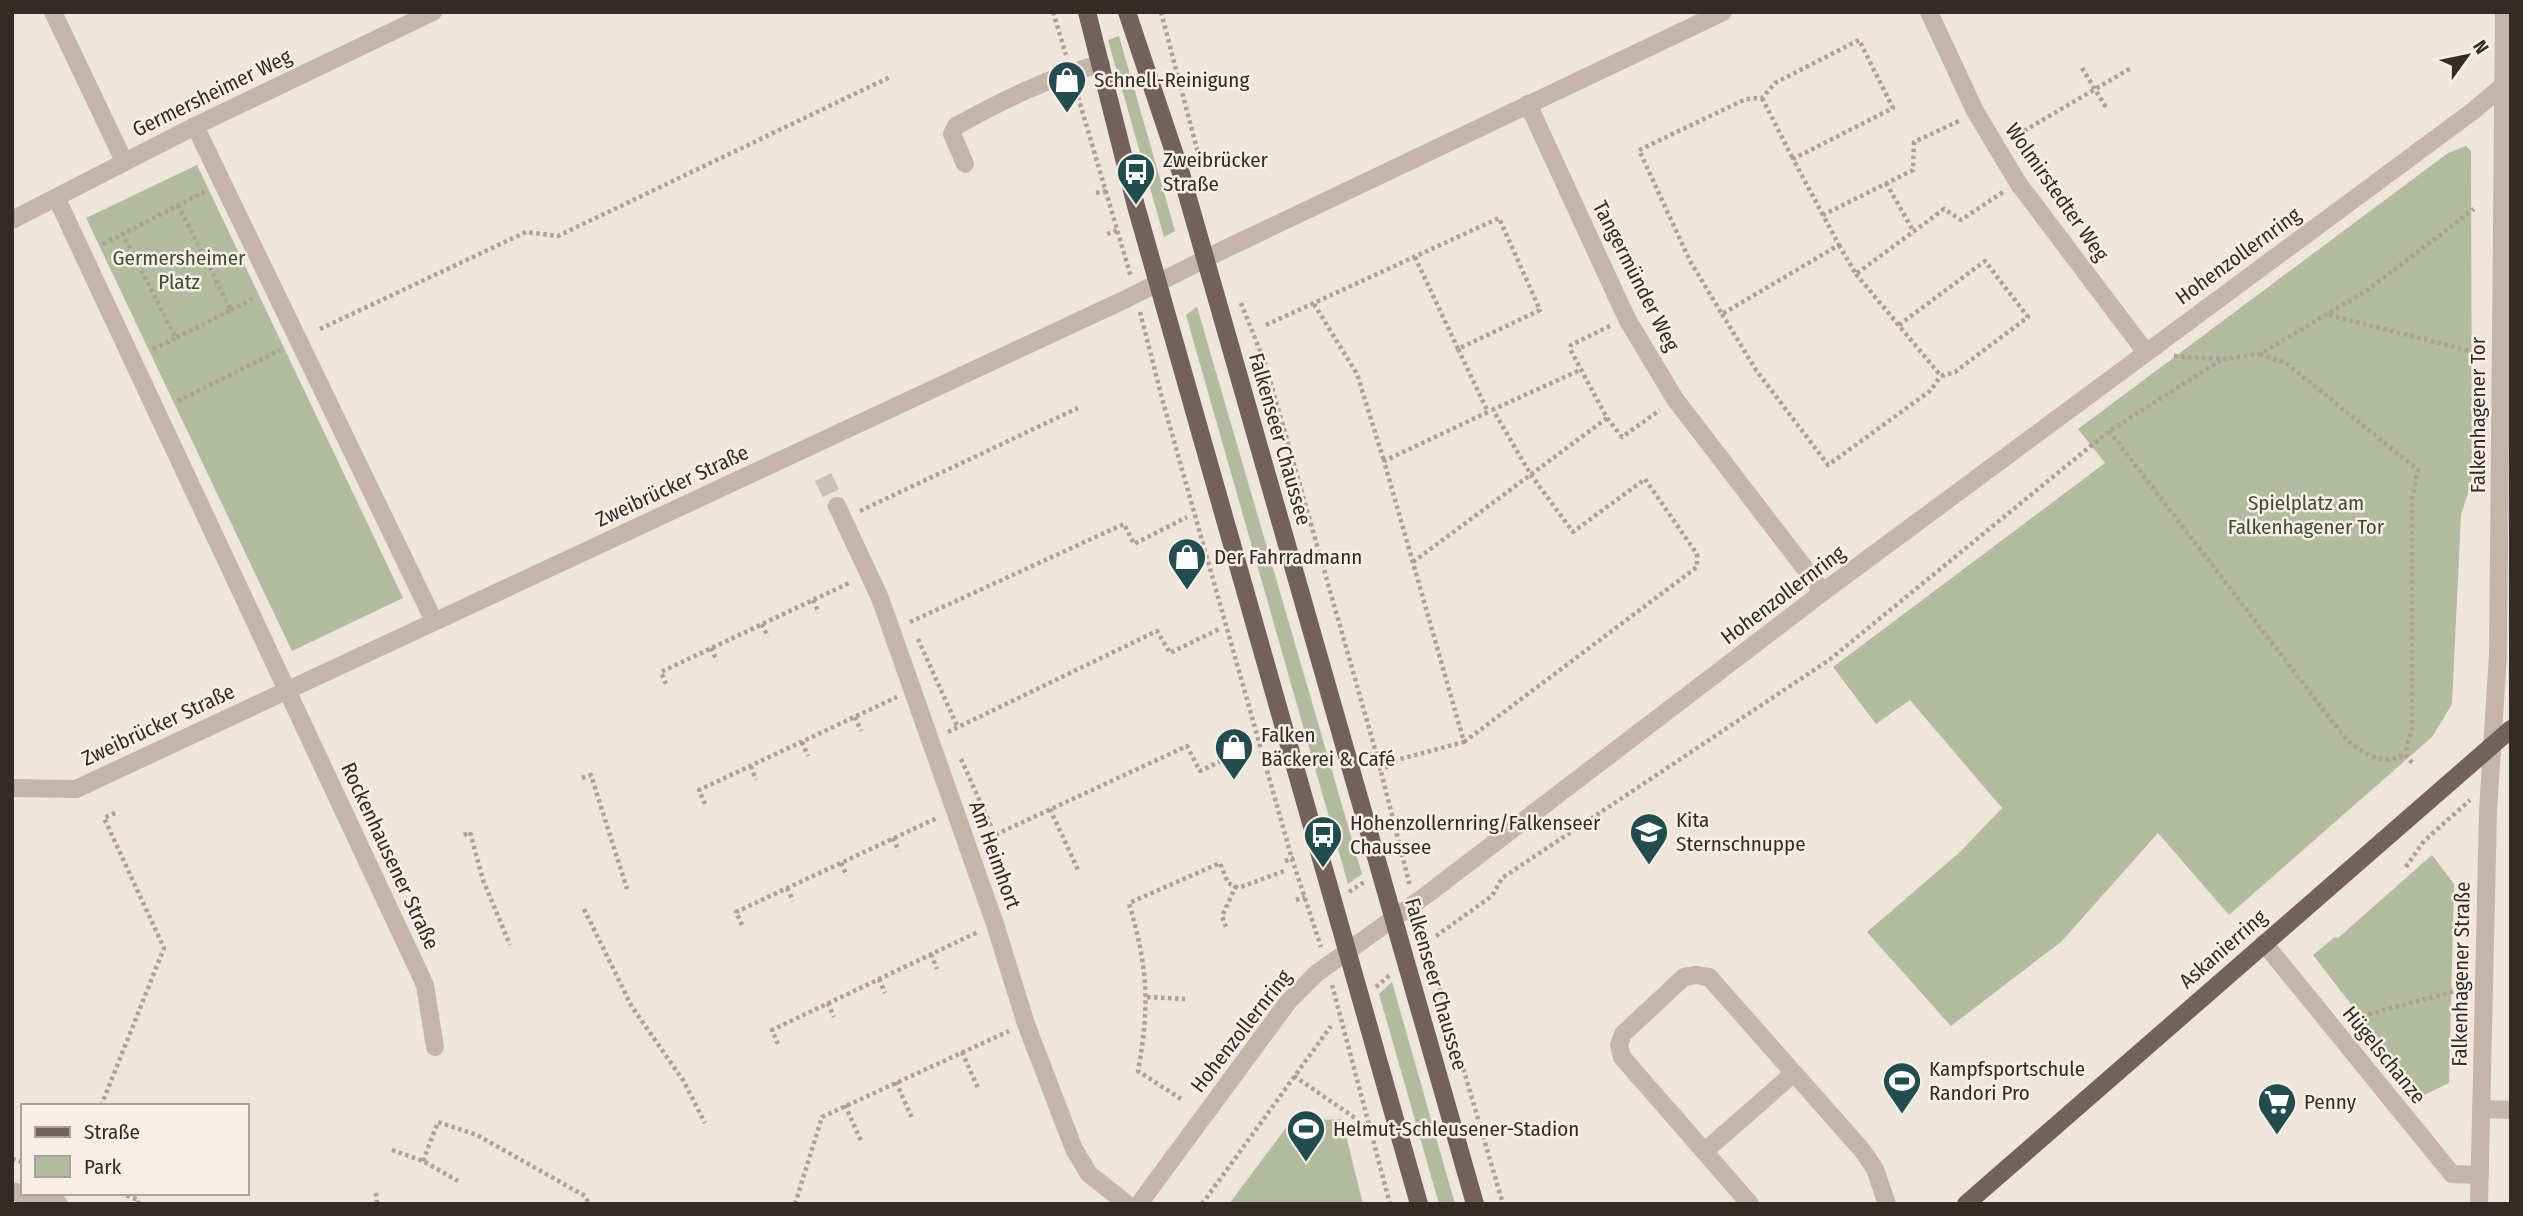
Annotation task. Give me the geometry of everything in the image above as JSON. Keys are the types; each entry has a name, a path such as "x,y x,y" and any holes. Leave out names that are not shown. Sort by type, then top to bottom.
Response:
{"main road":[{"path":"1087,12 1158,284 1419,1204"},
{"name":"Falkenseer Chaussee","path":"1127,12 1180,170 1475,1204"},
{"name":"Askanierring","path":"1966,1204 2511,729"}],"street":[{"path":"53,12 124,162"},
{"name":"Germersheimer Weg","path":"12,220 195,125 433,12"},
{"name":"Zweibrücker Straße","path":"12,788 76,789 1158,284 1723,12"},
{"name":"Wolmirstedter Weg","path":"1929,12 1975,111 2011,172 2145,351"},
{"name":"Falkenhagener Tor","path":"2492,745 2498,655 2507,83 2504,12"},
{"path":"964,164 953,134 956,126 1017,94 1070,72 1101,64"},
{"name":"Hohenzollernring","path":"1139,1204 1288,1002 1317,973 2145,351 2473,111 2507,83"},
{"name":"Tangermünder Weg","path":"1528,104 1628,318 1675,399 1823,592"},
{"path":"195,125 433,621"},
{"path":"57,199 286,689"},
{"name":"Am Heimhort","path":"840,513 884,611 995,924 1026,1024 1074,1149 1089,1174 1127,1204"},
{"name":"Rockenhausener Straße","path":"286,689 425,985 435,1047"},
{"name":"Falkenhagener Straße","path":"2479,1204 2492,745"},
{"name":"Hügelschanze","path":"2264,943 2452,1174 2480,1175"},
{"path":"1750,1204 1622,1057 1619,1045 1623,1034 1684,977 1709,977 1861,1150 1875,1169 1887,1204"},
{"path":"1705,1151 1794,1073"},
{"path":"2481,1109 2511,1110"},
{"path":"26,1195 59,1204"}],"path":[{"path":"1053,12 1120,230 1124,254"},
{"path":"1161,12 1193,142 1201,163"},
{"path":"1762,99 1775,83 1859,40 1893,108 1793,159"},
{"path":"2082,68 2107,109"},
{"path":"2008,141 2131,68"},
{"path":"320,329 526,232 558,236 890,77"},
{"path":"1762,99 1746,99 1639,150 1690,261 1756,370 1828,465 1930,391 1941,376 1955,372 2028,317 1985,261 1899,325"},
{"path":"1762,99 1856,274 1941,376"},
{"path":"1824,215 1913,170 1914,142 1966,118"},
{"path":"1193,142 1204,139"},
{"path":"1204,174 1209,194"},
{"path":"1206,185 1216,181"},
{"path":"1886,183 1914,232"},
{"path":"1856,274 1944,209 1961,220 2008,189"},
{"path":"1096,193 1108,191"},
{"path":"103,244 204,192"},
{"path":"178,205 232,310"},
{"path":"2169,356 2223,359 2260,354 2328,315 2474,209"},
{"path":"1266,325 1499,218 1540,310 1458,349"},
{"path":"1107,234 1120,230"},
{"path":"123,233 176,338"},
{"path":"1722,314 1839,245"},
{"path":"1377,769 1464,742 1697,567 1697,554 1645,480 1573,532 1531,475 1490,411 1415,257"},
{"path":"1236,290 1266,366 1399,847"},
{"path":"153,349 254,298"},
{"path":"1314,304 1357,374 1464,742"},
{"path":"2328,315 2474,352"},
{"path":"1617,322 1571,345 1580,370 1607,418 1622,437 1666,405"},
{"path":"1148,339 1163,402 1308,896 1310,911"},
{"path":"178,401 279,350"},
{"path":"2260,354 2286,363 2417,470 2413,499 2412,729 2405,754"},
{"path":"1436,936 1492,896 1502,878 1829,660 2109,431 2223,359"},
{"path":"1384,461 1580,370"},
{"path":"840,513 1078,408"},
{"path":"1413,562 1607,418"},
{"path":"2109,431 2346,739 2371,757 2391,759 2405,754"},
{"path":"958,728 910,620 1124,524 1134,544 1186,517"},
{"path":"666,684 661,672 711,648 855,581 859,592"},
{"path":"813,600 819,613"},
{"path":"762,624 768,637"},
{"path":"954,744 948,732 1157,631 1170,653 1219,629"},
{"path":"711,648 717,661"},
{"path":"895,685 904,709"},
{"path":"705,804 699,790 900,696"},
{"path":"855,717 861,731"},
{"path":"802,742 808,756"},
{"path":"959,755 995,835 1187,746 1200,771 1251,746"},
{"path":"2405,754 2413,764"},
{"path":"751,766 756,780"},
{"path":"582,778 591,775 627,889"},
{"path":"2406,867 2424,841 2490,783"},
{"path":"1050,809 1079,872"},
{"path":"102,1104 164,948 104,818 117,812"},
{"path":"742,925 736,912 943,815"},
{"path":"464,835 470,832 483,880 510,945"},
{"path":"893,838 898,851"},
{"path":"1285,861 1295,858"},
{"path":"841,863 847,876"},
{"path":"1181,1099 1138,1071 1147,1020 1147,997 1143,960 1129,903 1220,863 1228,883 1236,886 1287,870"},
{"path":"1349,892 1365,881"},
{"path":"1226,927 1222,916 1236,886"},
{"path":"788,888 793,901"},
{"path":"1296,900 1308,896"},
{"path":"584,909 632,1007 683,1080 705,1123"},
{"path":"778,1044 772,1030 981,930"},
{"path":"931,954 937,969"},
{"path":"1429,955 1503,1204"},
{"path":"1376,987 1392,974"},
{"path":"879,979 885,993"},
{"path":"2355,1018 2455,992"},
{"path":"1147,997 1185,999"},
{"path":"828,1003 834,1017"},
{"path":"795,1204 822,1117 1026,1024"},
{"path":"1343,1025 1349,1060 1390,1204"},
{"path":"1202,1204 1331,1026"},
{"path":"962,1052 978,1088"},
{"path":"1294,1076 1358,1120"},
{"path":"897,1082 912,1118"},
{"path":"845,1105 861,1141"},
{"path":"423,1161 438,1122 477,1135 585,1196 589,1204"},
{"path":"392,1150 423,1161 458,1181"},
{"path":"376,1193 377,1204"},
{"path":"125,1195 139,1200 138,1204"}],"green space":[{"path":"1119,36 1175,231 1164,237 1108,40"},
{"name":"Spielplatz am Falkenhagener Tor","path":"2466,146 2471,151 2472,480 2461,515 2452,704 2432,737 2229,915 2158,833 2062,941 1951,1026 1867,932 1960,852 2002,808 1910,700 1876,724 1833,667 2105,463 2078,429 2448,153"},
{"name":"Germersheimer Platz","path":"197,165 403,598 292,651 86,218"},
{"path":"1197,307 1362,874 1348,884 1186,315"},
{"path":"2432,855 2454,884 2449,1083 2422,1096 2313,955 2335,937 2338,938"},
{"path":"1392,982 1455,1204 1439,1204 1379,994"},
{"name":"Helmut-Schleusener-Stadion","path":"1342,1119 1363,1204 1229,1204 1291,1121"}],"tunnel":[{"path":"823,477 837,506"}],"place":[{"name":"Schnell-Reinigung","path":"1067,114"},
{"name":"Zweibrücker Straße","path":"1136,206"},
{"name":"Der Fahrradmann","path":"1187,591"},
{"name":"Falken Bäckerei & Café","path":"1234,781"},
{"name":"Kita Sternschnuppe","path":"1649,866"},
{"name":"Hohenzollernring/Falkenseer Chaussee","path":"1323,869"},
{"name":"Kampfsportschule Randori Pro","path":"1902,1115"},
{"name":"Penny","path":"2277,1136"},
{"name":"Helmut-Schleusener-Stadion","path":"1306,1163"}]}
